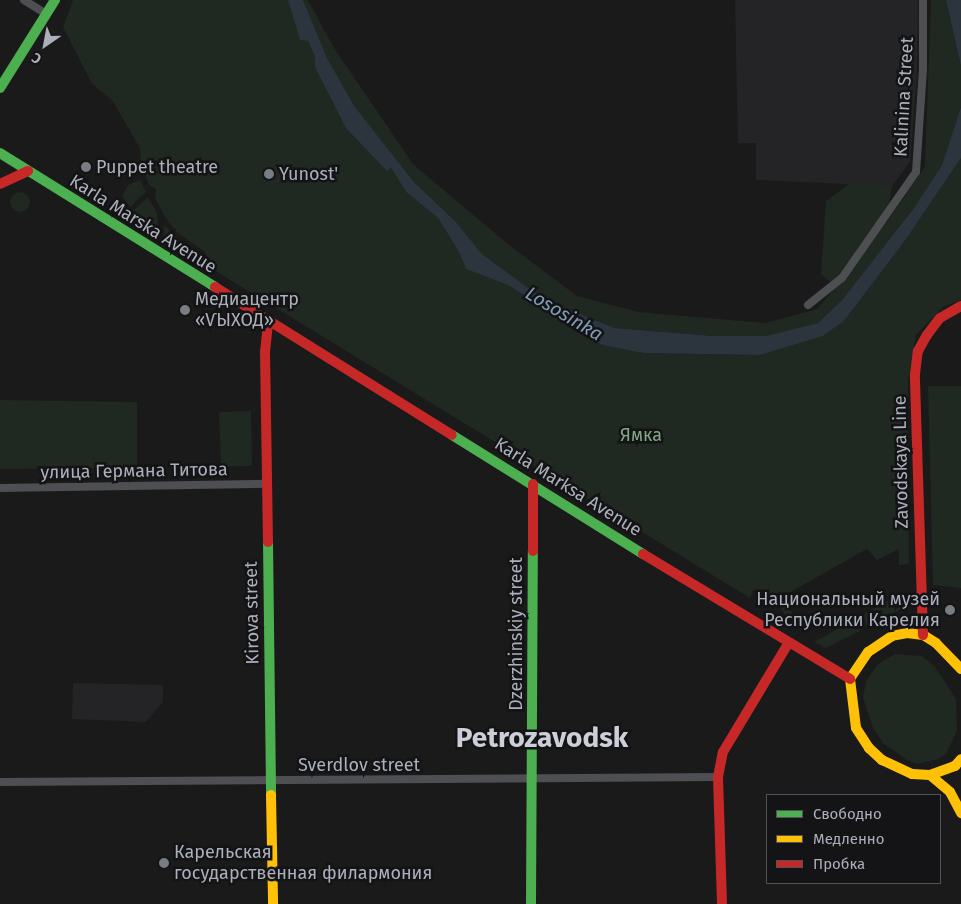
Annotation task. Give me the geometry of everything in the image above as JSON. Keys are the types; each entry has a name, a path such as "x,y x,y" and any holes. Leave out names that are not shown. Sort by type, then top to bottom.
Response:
{"main road":[{"path":"0,88 55,0"},
{"name":"Karla Marska Avenue","path":"0,153 268,322"},
{"path":"0,184 28,170"},
{"name":"Zavodskaya Line","path":"923,635 916,366 918,351 936,324 961,306"},
{"name":"Karla Marksa Avenue","path":"268,322 533,484 788,644 850,679"},
{"name":"Kirova street","path":"268,322 265,352 273,904"},
{"name":"Dzerzhinskiy street","path":"531,904 533,484"},
{"path":"961,669 936,643 923,635 892,636 879,643 860,661 850,679 856,728 869,748 896,768 912,774 930,775 948,769 961,759"},
{"path":"722,904 718,777 724,752 788,644"},
{"path":"930,775 950,792 961,813"}],"street":[{"path":"24,0 46,14"},
{"name":"Kalinina Street","path":"808,304 842,278 916,172 922,70 923,0"},
{"name":"улица Германа Титова","path":"0,488 268,484"},
{"name":"Sverdlov street","path":"0,782 718,777"}],"shaded area":[{"path":"735,0 918,0 917,75 910,162 892,186 756,180 756,143 738,143"},
{"path":"73,683 163,685 163,702 146,722 72,719"}],"green space":[{"name":"Ямка","path":"73,0 288,0 300,40 308,41 315,57 315,67 387,170 391,166 406,192 438,218 459,252 466,269 508,285 602,345 643,353 760,355 823,336 844,321 904,242 961,158 961,300 943,307 916,335 908,381 909,564 899,565 899,549 877,560 867,549 785,595 793,616 787,618 773,596 753,590 750,598 209,267 205,252 175,231 166,218 155,199 156,189 149,185 141,163 140,148 112,100 92,84 63,27"},
{"path":"303,0 308,0 334,48 413,164 509,245 577,296 639,312 765,323 817,309 836,287 821,274 826,201 852,182 892,186 886,223 925,167 931,0 946,0 961,66 961,107 942,165 914,208 842,300 818,323 766,336 713,336 615,328 545,300 482,254 456,222 414,182 355,107 327,58"},
{"path":"140,180 146,192 130,207 122,196 128,185"},
{"path":"20,192 27,195 30,202 27,209 20,212 13,209 10,202 13,195"},
{"path":"148,197 157,213 158,229 133,211"},
{"path":"164,225 193,253 188,256 164,239"},
{"path":"928,386 961,386 961,588 933,585"},
{"path":"0,400 137,402 137,468 0,469"},
{"path":"251,411 252,466 221,467 219,412"},
{"path":"902,593 905,600 901,609 868,627 862,615"},
{"path":"854,620 860,631 826,648 814,642"},
{"path":"895,654 922,656 935,667 956,699 957,731 946,754 938,759 917,764 907,760 883,743 873,728 863,698 866,681 878,664"}],"water":[{"name":"Lososinka","path":"288,0 303,0 327,58 355,107 414,182 456,222 482,254 545,300 615,328 713,336 766,336 818,323 842,300 914,208 942,165 961,107 961,158 904,242 844,321 823,336 760,355 643,353 602,345 508,285 466,269 459,252 438,218 406,192 391,167 387,171 346,128 315,67 315,57 308,41 300,40"},
{"path":"946,0 961,0 961,66"}],"traffic: fast":[{"path":"0,88 55,0"},
{"path":"0,153 215,287"},
{"path":"452,435 643,554"},
{"path":"268,542 271,795"},
{"path":"531,904 533,551"}],"traffic: slow":[{"path":"961,669 936,643 923,635 907,633 892,636 868,652 850,679 856,728 869,748 882,760 912,774 930,775 955,766 961,759"},
{"path":"930,775 950,792 961,813"},
{"path":"271,795 273,904"}],"traffic: jam":[{"path":"0,184 28,171"},
{"path":"215,287 452,435"},
{"path":"923,635 915,374 918,351 927,335 940,318 961,306"},
{"path":"268,322 265,352 268,542"},
{"path":"533,484 533,551"},
{"path":"643,554 850,679"},
{"path":"722,904 718,777 723,752 788,644"}],"place":[{"name":"Puppet theatre","path":"86,167"},
{"name":"Yunost'","path":"269,174"},
{"name":"Медиацентр «ѴЫХОД»","path":"185,310"},
{"name":"Национальный музей Республики Карелия","path":"950,610"},
{"name":"Карельская государственная филармония","path":"164,863"}],"district":[{"name":"Petrozavodsk","path":"542,738"}]}
